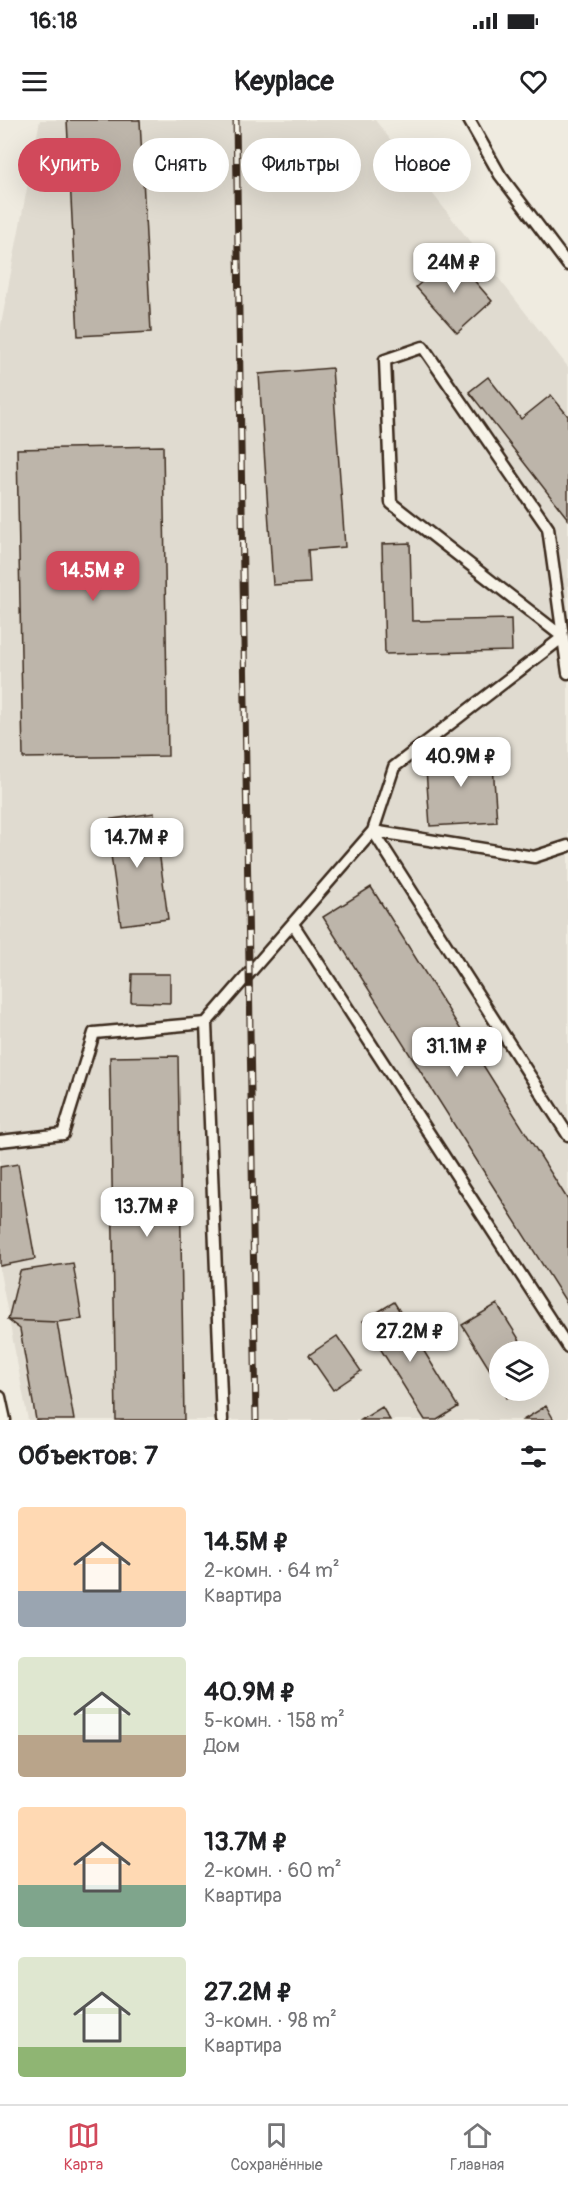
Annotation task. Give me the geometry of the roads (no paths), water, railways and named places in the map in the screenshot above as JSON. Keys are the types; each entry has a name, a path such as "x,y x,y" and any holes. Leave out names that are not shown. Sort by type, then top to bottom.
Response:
{"lane":[{"path":"469,120 500,175 568,265"},
{"path":"563,637 391,503 385,360 423,347 548,528 568,673"},
{"path":"222,1420 206,1023 373,831 394,767 563,637"},
{"path":"373,831 534,857 568,846"},
{"path":"373,831 568,1135"},
{"path":"292,924 568,1347"},
{"path":"0,1141 63,1134 94,1033 206,1023"},
{"path":"0,1397 5,1420"}],"railway":[{"path":"236,120 256,1420"}]}
